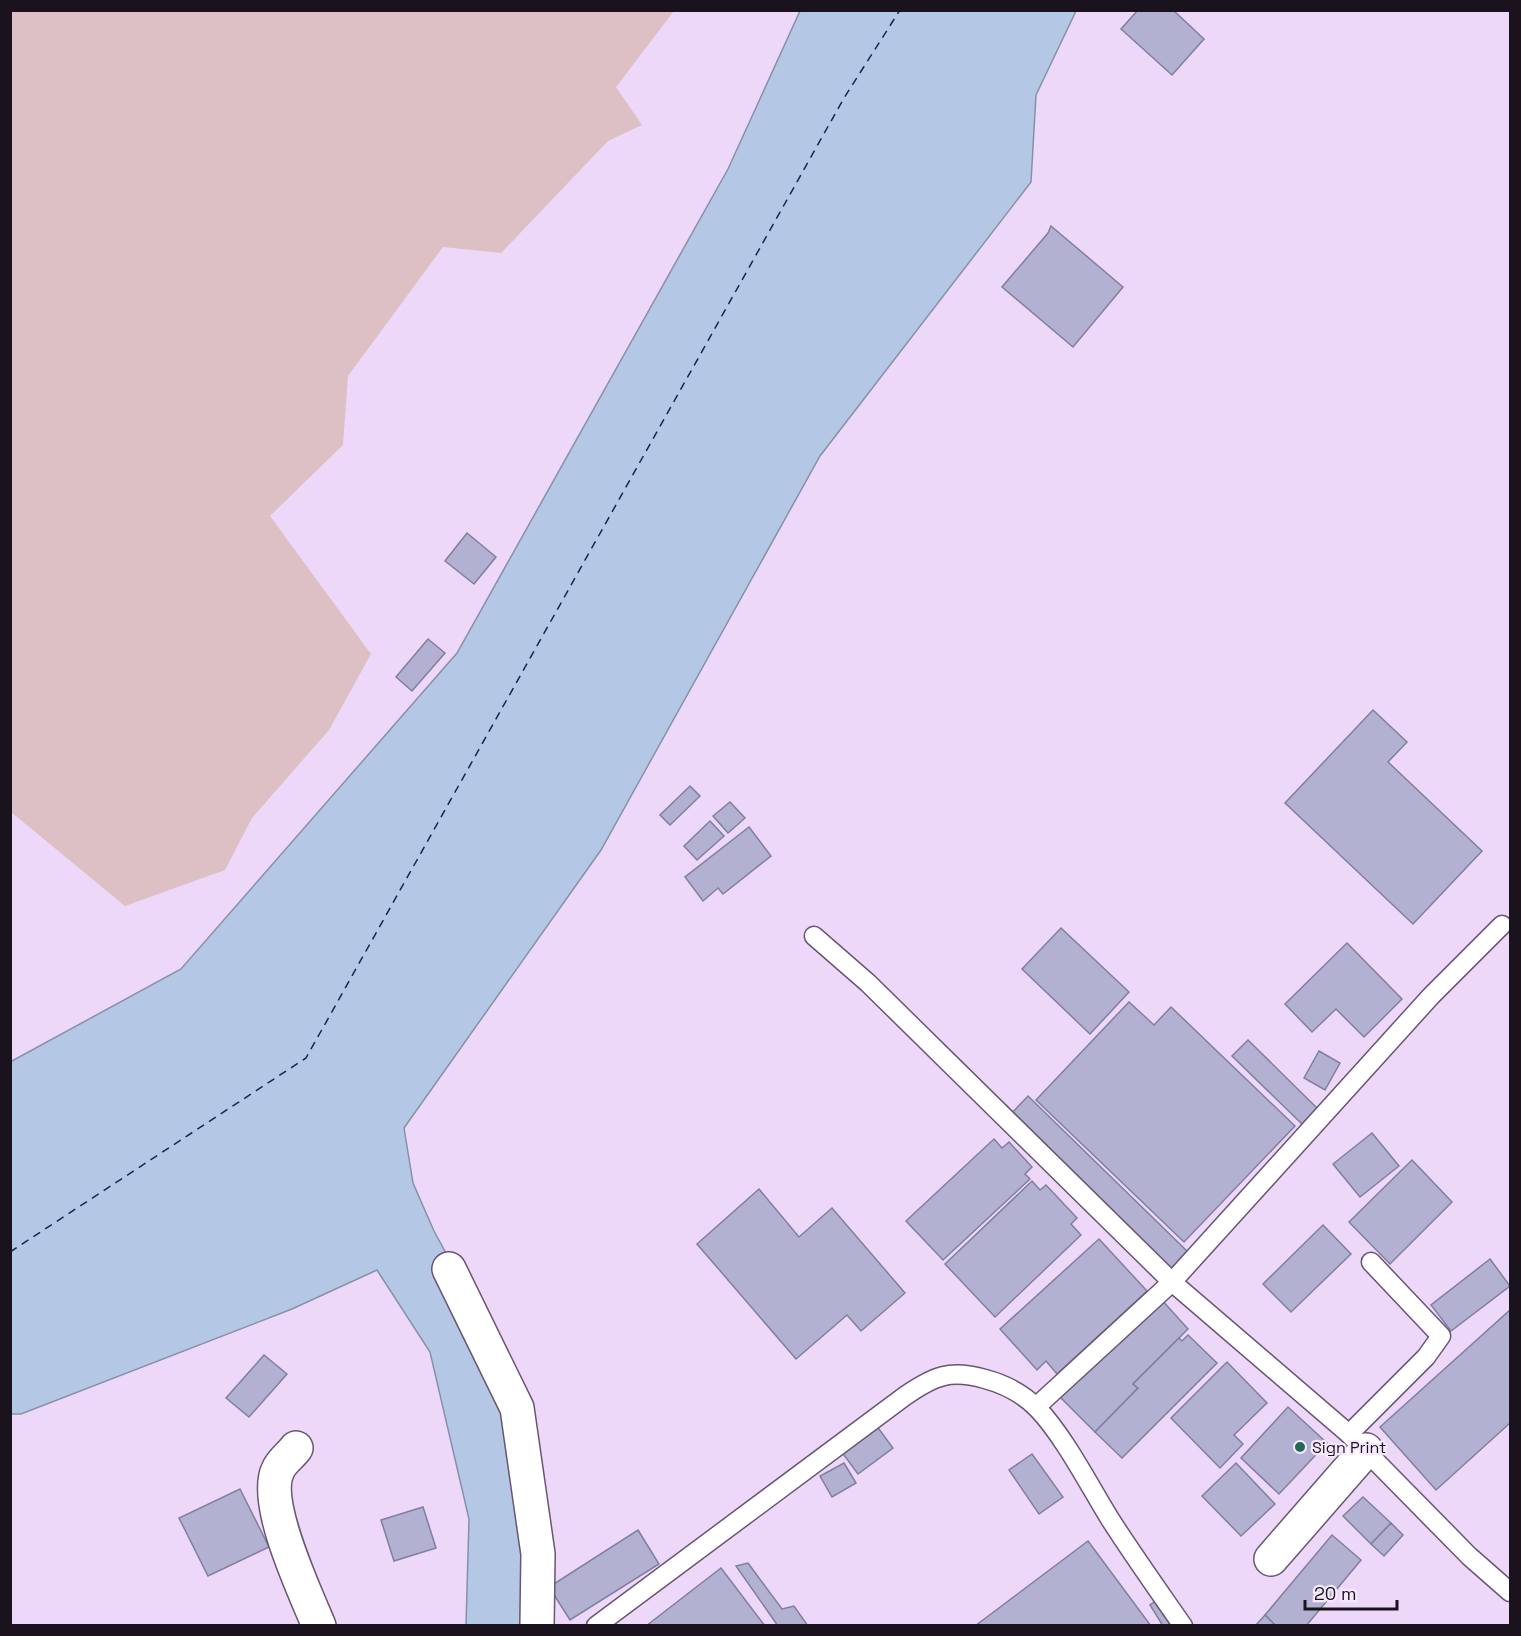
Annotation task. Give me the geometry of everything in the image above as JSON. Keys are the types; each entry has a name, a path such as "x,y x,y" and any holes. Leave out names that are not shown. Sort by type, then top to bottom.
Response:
{"street":[{"path":"449,1269 517,1408 538,1554 537,1626"},
{"path":"1271,1559 1358,1442"},
{"path":"296,1448 277,1470 274,1500 287,1548 319,1626"}],"lane":[{"path":"1036,1407 1172,1282 1431,996 1502,925"},
{"path":"813,936 868,983 1172,1282 1358,1442 1469,1556 1510,1592"},
{"path":"1358,1442 1441,1336 1371,1262"},
{"path":"596,1626 921,1385 953,1373 972,1375 994,1382 1018,1393 1036,1407 1053,1428 1119,1533 1183,1626"}],"shaded area":[{"path":"10,11 674,11 616,87 642,125 608,141 501,253 443,247 348,376 343,445 270,516 371,654 329,730 252,818 225,870 125,906 11,812"}],"water":[{"path":"800,11 1076,11 1036,95 1031,182 820,456 601,850 404,1128 413,1183 434,1231 503,1358 530,1625 466,1625 469,1519 430,1352 377,1270 292,1309 21,1414 11,1414 10,1062 181,969 457,653 728,169"}],"building":[{"path":"1138,10 1173,10 1204,39 1172,75 1121,29"},
{"path":"1051,226 1123,287 1073,347 1002,287 1048,233"},
{"path":"467,533 496,557 474,584 445,561"},
{"path":"428,639 445,653 412,691 396,677"},
{"path":"1373,710 1407,742 1388,762 1482,851 1413,924 1285,803"},
{"path":"690,786 700,796 670,825 660,815"},
{"path":"730,802 745,818 728,833 713,816"},
{"path":"710,821 724,836 697,860 684,846"},
{"path":"749,827 771,856 723,894 718,888 703,901 685,877"},
{"path":"1061,928 1129,992 1090,1034 1022,969"},
{"path":"1347,943 1402,999 1364,1037 1336,1009 1312,1032 1285,1004"},
{"path":"1129,1002 1154,1025 1171,1007 1295,1126 1184,1242 1036,1100"},
{"path":"1248,1040 1318,1109 1303,1125 1232,1056"},
{"path":"1319,1051 1340,1063 1325,1090 1304,1078"},
{"path":"1028,1096 1188,1252 1170,1272 1010,1115"},
{"path":"1372,1133 1399,1166 1360,1197 1333,1164"},
{"path":"994,1139 1002,1148 1009,1142 1032,1167 1025,1174 1030,1179 943,1260 906,1221"},
{"path":"1412,1160 1452,1202 1390,1264 1349,1222"},
{"path":"1032,1181 1040,1190 1046,1185 1077,1218 1071,1224 1081,1235 995,1317 945,1264"},
{"path":"759,1189 799,1237 832,1208 905,1293 861,1331 847,1315 796,1359 697,1244"},
{"path":"1323,1225 1351,1254 1291,1312 1263,1284"},
{"path":"1099,1239 1147,1291 1057,1374 1046,1361 1037,1370 1000,1329"},
{"path":"1490,1259 1510,1286 1451,1331 1431,1305"},
{"path":"1160,1298 1188,1329 1133,1384 1138,1388 1095,1432 1057,1394"},
{"path":"1510,1310 1510,1423 1436,1490 1380,1427"},
{"path":"1188,1335 1217,1363 1122,1458 1095,1432 1138,1388 1133,1384 1179,1338 1182,1341"},
{"path":"264,1355 287,1374 249,1417 226,1398"},
{"path":"1227,1362 1267,1403 1234,1435 1243,1444 1220,1468 1171,1418"},
{"path":"1288,1407 1327,1443 1279,1494 1241,1458"},
{"path":"873,1421 893,1448 858,1474 838,1447"},
{"path":"1032,1454 1063,1497 1039,1514 1009,1470"},
{"path":"844,1463 856,1483 832,1497 820,1476"},
{"path":"1236,1463 1275,1504 1241,1536 1202,1496"},
{"path":"240,1489 269,1547 208,1576 179,1518"},
{"path":"1363,1497 1391,1523 1371,1544 1343,1516"},
{"path":"423,1507 436,1548 394,1561 381,1520"},
{"path":"1391,1523 1403,1535 1384,1556 1371,1544"},
{"path":"638,1530 659,1564 570,1620 549,1587"},
{"path":"1332,1535 1361,1560 1306,1626 1276,1626 1265,1615"},
{"path":"1088,1541 1151,1626 975,1626"},
{"path":"748,1563 782,1609 794,1606 808,1626 778,1626 736,1566"},
{"path":"721,1568 765,1626 646,1626"},
{"path":"1164,1595 1184,1626 1163,1626 1150,1605"},
{"path":"1265,1615 1276,1626 1255,1626"}],"ferry route":[{"path":"10,1252 306,1058 844,98 900,10"}],"place":[{"name":"Sign Print","path":"1300,1447"}]}
